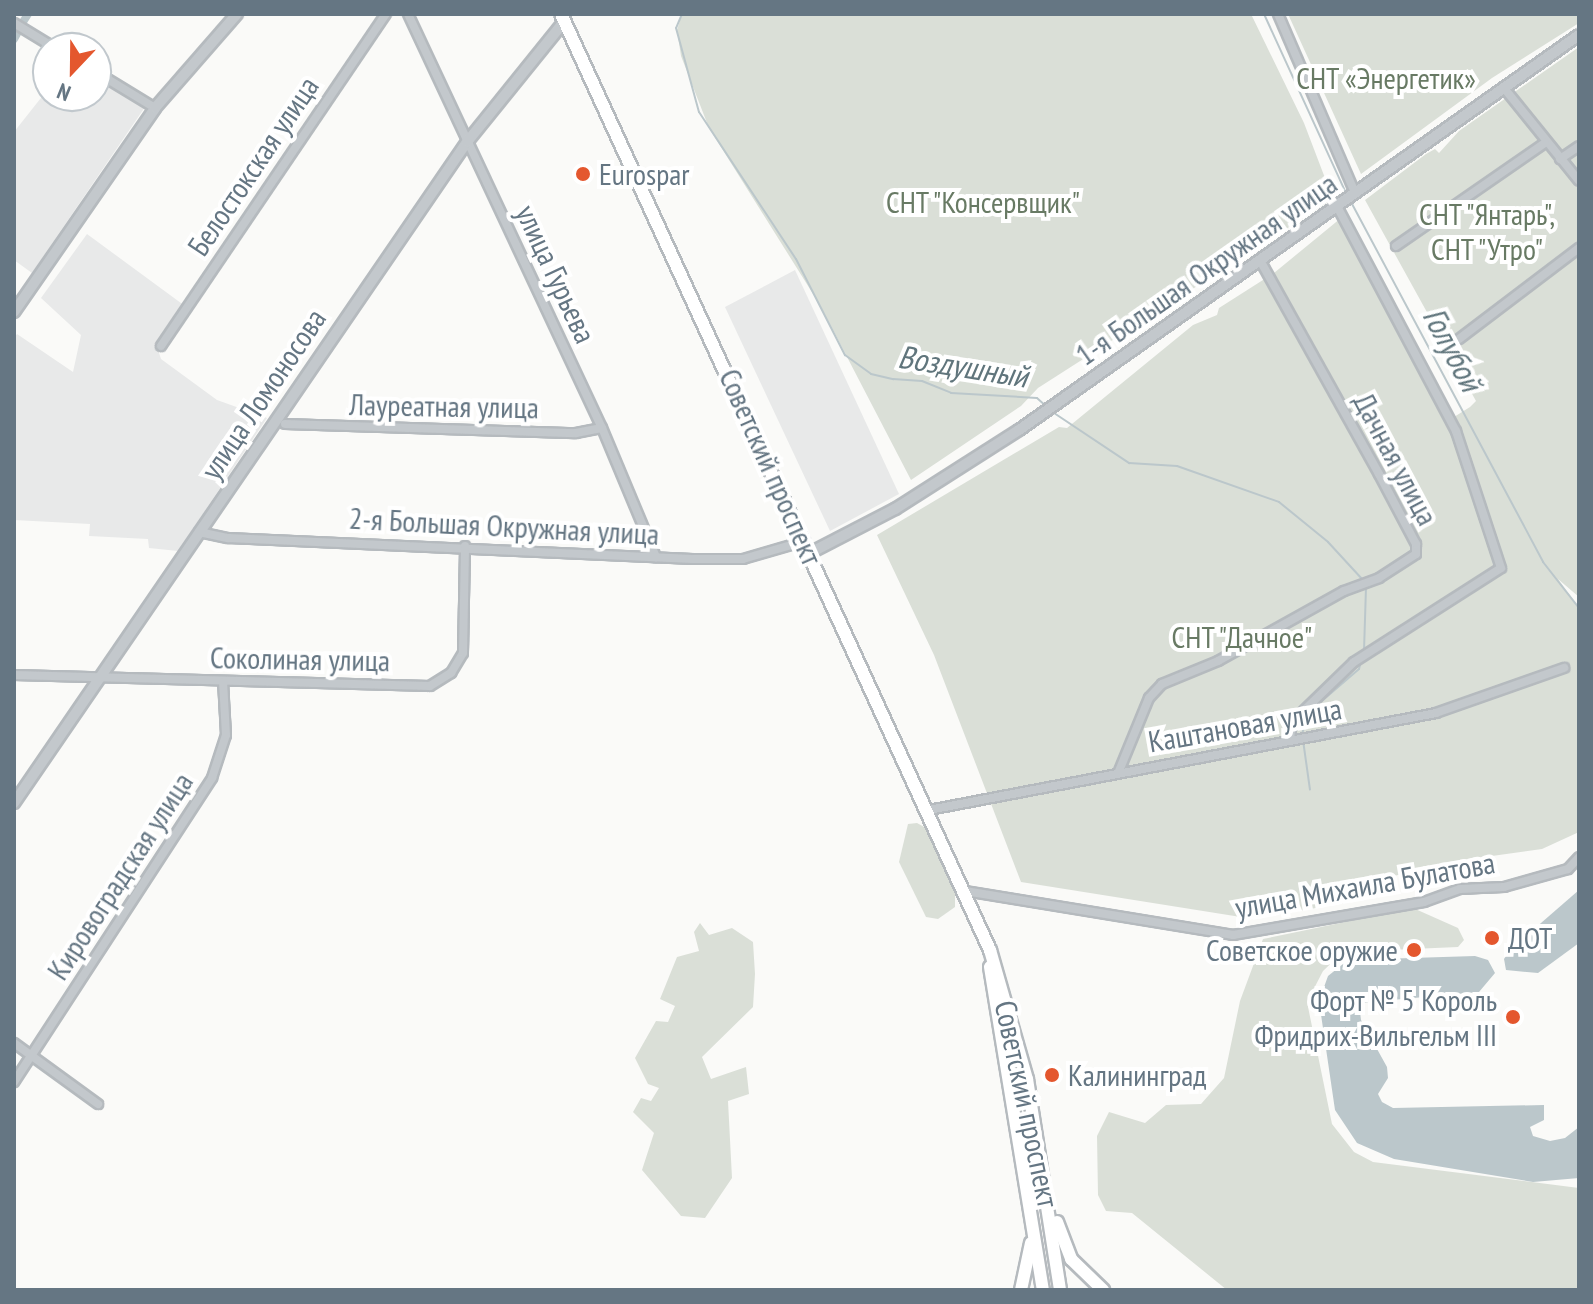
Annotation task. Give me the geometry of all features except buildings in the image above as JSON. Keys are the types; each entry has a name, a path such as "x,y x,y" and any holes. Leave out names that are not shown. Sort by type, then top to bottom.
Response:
{"main road":[{"name":"Советский проспект","path":"562,18 978,922 1020,1050 1043,1164 1060,1290"},
{"name":"Советский проспект","path":"978,922 1043,1290"},
{"path":"1043,1164 1071,1259 1103,1290"},
{"path":"1021,1290 1028,1273 1032,1216"}],"street":[{"path":"14,312 155,108 237,14"},
{"name":"Белостокская улица","path":"161,346 386,14"},
{"name":"улица Гурьева","path":"408,14 602,428 656,557"},
{"path":"1278,14 1355,193"},
{"name":"улица Ломоносова","path":"14,803 467,142 562,18"},
{"path":"14,23 32,34"},
{"name":"1-я Большая Окружная улица","path":"808,547 970,462 1579,35"},
{"path":"112,82 155,108"},
{"path":"1504,88 1545,143 1579,181"},
{"path":"1396,246 1545,143"},
{"path":"1560,159 1579,146"},
{"path":"1290,740 1292,722 1354,662 1501,568 1456,431 1340,204"},
{"path":"1459,339 1579,248"},
{"name":"Дачная улица","path":"1119,771 1149,698 1162,684 1218,661 1344,591 1379,578 1416,554 1416,544 1260,260"},
{"name":"Лауреатная улица","path":"285,424 561,433 602,428"},
{"name":"2-я Большая Окружная улица","path":"199,532 228,538 465,546 656,557 743,559 808,547"},
{"name":"Соколиная улица","path":"14,675 430,686 441,681 463,653 465,546"},
{"name":"Каштановая улица","path":"929,810 1119,771 1436,713 1564,668"},
{"name":"Кировоградская улица","path":"14,1082 212,778 226,735 223,682"},
{"name":"улица Михаила Булатова","path":"965,891 1233,935 1424,902 1460,889 1504,887 1568,869 1579,857"},
{"path":"14,1043 98,1104"}],"shaded area":[{"path":"112,89 145,107 32,273 14,260 14,132 32,109 32,112 112,112"},
{"path":"87,234 185,306 157,347 161,359 217,400 267,418 178,551 149,548 148,539 89,536 90,524 14,520 14,338 17,334 73,372 81,335 41,298"},
{"path":"795,270 899,494 830,531 725,307"},
{"path":"1579,890 1579,943 1538,973 1506,970 1504,959 1511,949"},
{"path":"1475,956 1488,960 1495,973 1479,992 1359,1003 1361,1020 1387,1067 1388,1078 1378,1094 1382,1102 1393,1108 1544,1105 1544,1120 1530,1127 1533,1136 1550,1141 1565,1138 1579,1127 1579,1178 1533,1182 1394,1159 1357,1143 1335,1110 1319,1001 1328,976 1348,960"}],"green space":[{"name":"СНТ \"Консервщик\"","path":"682,14 1251,14 1304,123 1333,199 1038,388 1021,406 911,480 820,305 709,128 681,56 677,30"},
{"name":"СНТ «Энергетик»","path":"1288,14 1579,14 1579,23 1492,78 1361,174"},
{"name":"СНТ \"Дачное\"","path":"1579,47 1579,597 1558,579 1579,608 1579,832 1542,849 1449,862 1394,876 1320,899 1321,907 1278,915 1277,910 1247,918 1021,882 934,655 877,535 1059,427 1067,428 1193,325 1217,315 1219,308 1274,273 1341,218 1454,417 1470,407 1476,401 1365,200 1426,154 1435,149 1439,153 1459,131"},
{"path":"917,823 926,828 955,890 955,907 938,919 926,917 899,862 908,824"},
{"path":"1413,908 1458,928 1464,940 1458,947 1343,952 1323,971 1307,1002 1332,1124 1354,1152 1373,1162 1579,1188 1579,1290 1227,1290 1132,1213 1106,1211 1098,1195 1097,1136 1109,1112 1145,1123 1166,1105 1201,1104 1224,1078 1240,1001 1263,939"},
{"path":"700,923 709,935 732,928 753,942 755,974 753,1007 702,1057 711,1079 746,1067 749,1094 728,1101 732,1178 705,1218 681,1216 642,1170 654,1133 633,1112 641,1098 651,1101 659,1088 648,1084 635,1058 656,1021 668,1022 675,1006 660,999 677,957 699,951 694,932"}],"waterway":[{"path":"23,22 28,14"},
{"name":"Воздушный","path":"682,14 676,28 699,112 796,259 845,355 871,374 922,381 951,393 1037,398 1047,407"},
{"name":"Голубой","path":"1264,14 1346,193"},
{"path":"14,39 19,30"},
{"name":"Голубой","path":"1351,202 1543,562 1579,608"},
{"name":"Воздушный","path":"1051,411 1129,463 1177,466 1279,502 1328,542 1363,580"},
{"name":"Воздушный","path":"1364,651 1366,586"},
{"name":"Воздушный","path":"1302,734 1309,712 1359,669 1361,661"},
{"name":"Воздушный","path":"1303,740 1310,790"}],"place":[{"name":"Eurospar","path":"583,174"},
{"name":"ДОТ","path":"1492,938"},
{"name":"Советское оружие","path":"1414,950"},
{"name":"Форт № 5 Король Фридрих-Вильгельм III","path":"1513,1017"},
{"name":"Калининград","path":"1052,1075"}],"park label":[{"name":"СНТ \"Янтарь\", СНТ \"Утро\"","path":"1487,231"}]}
